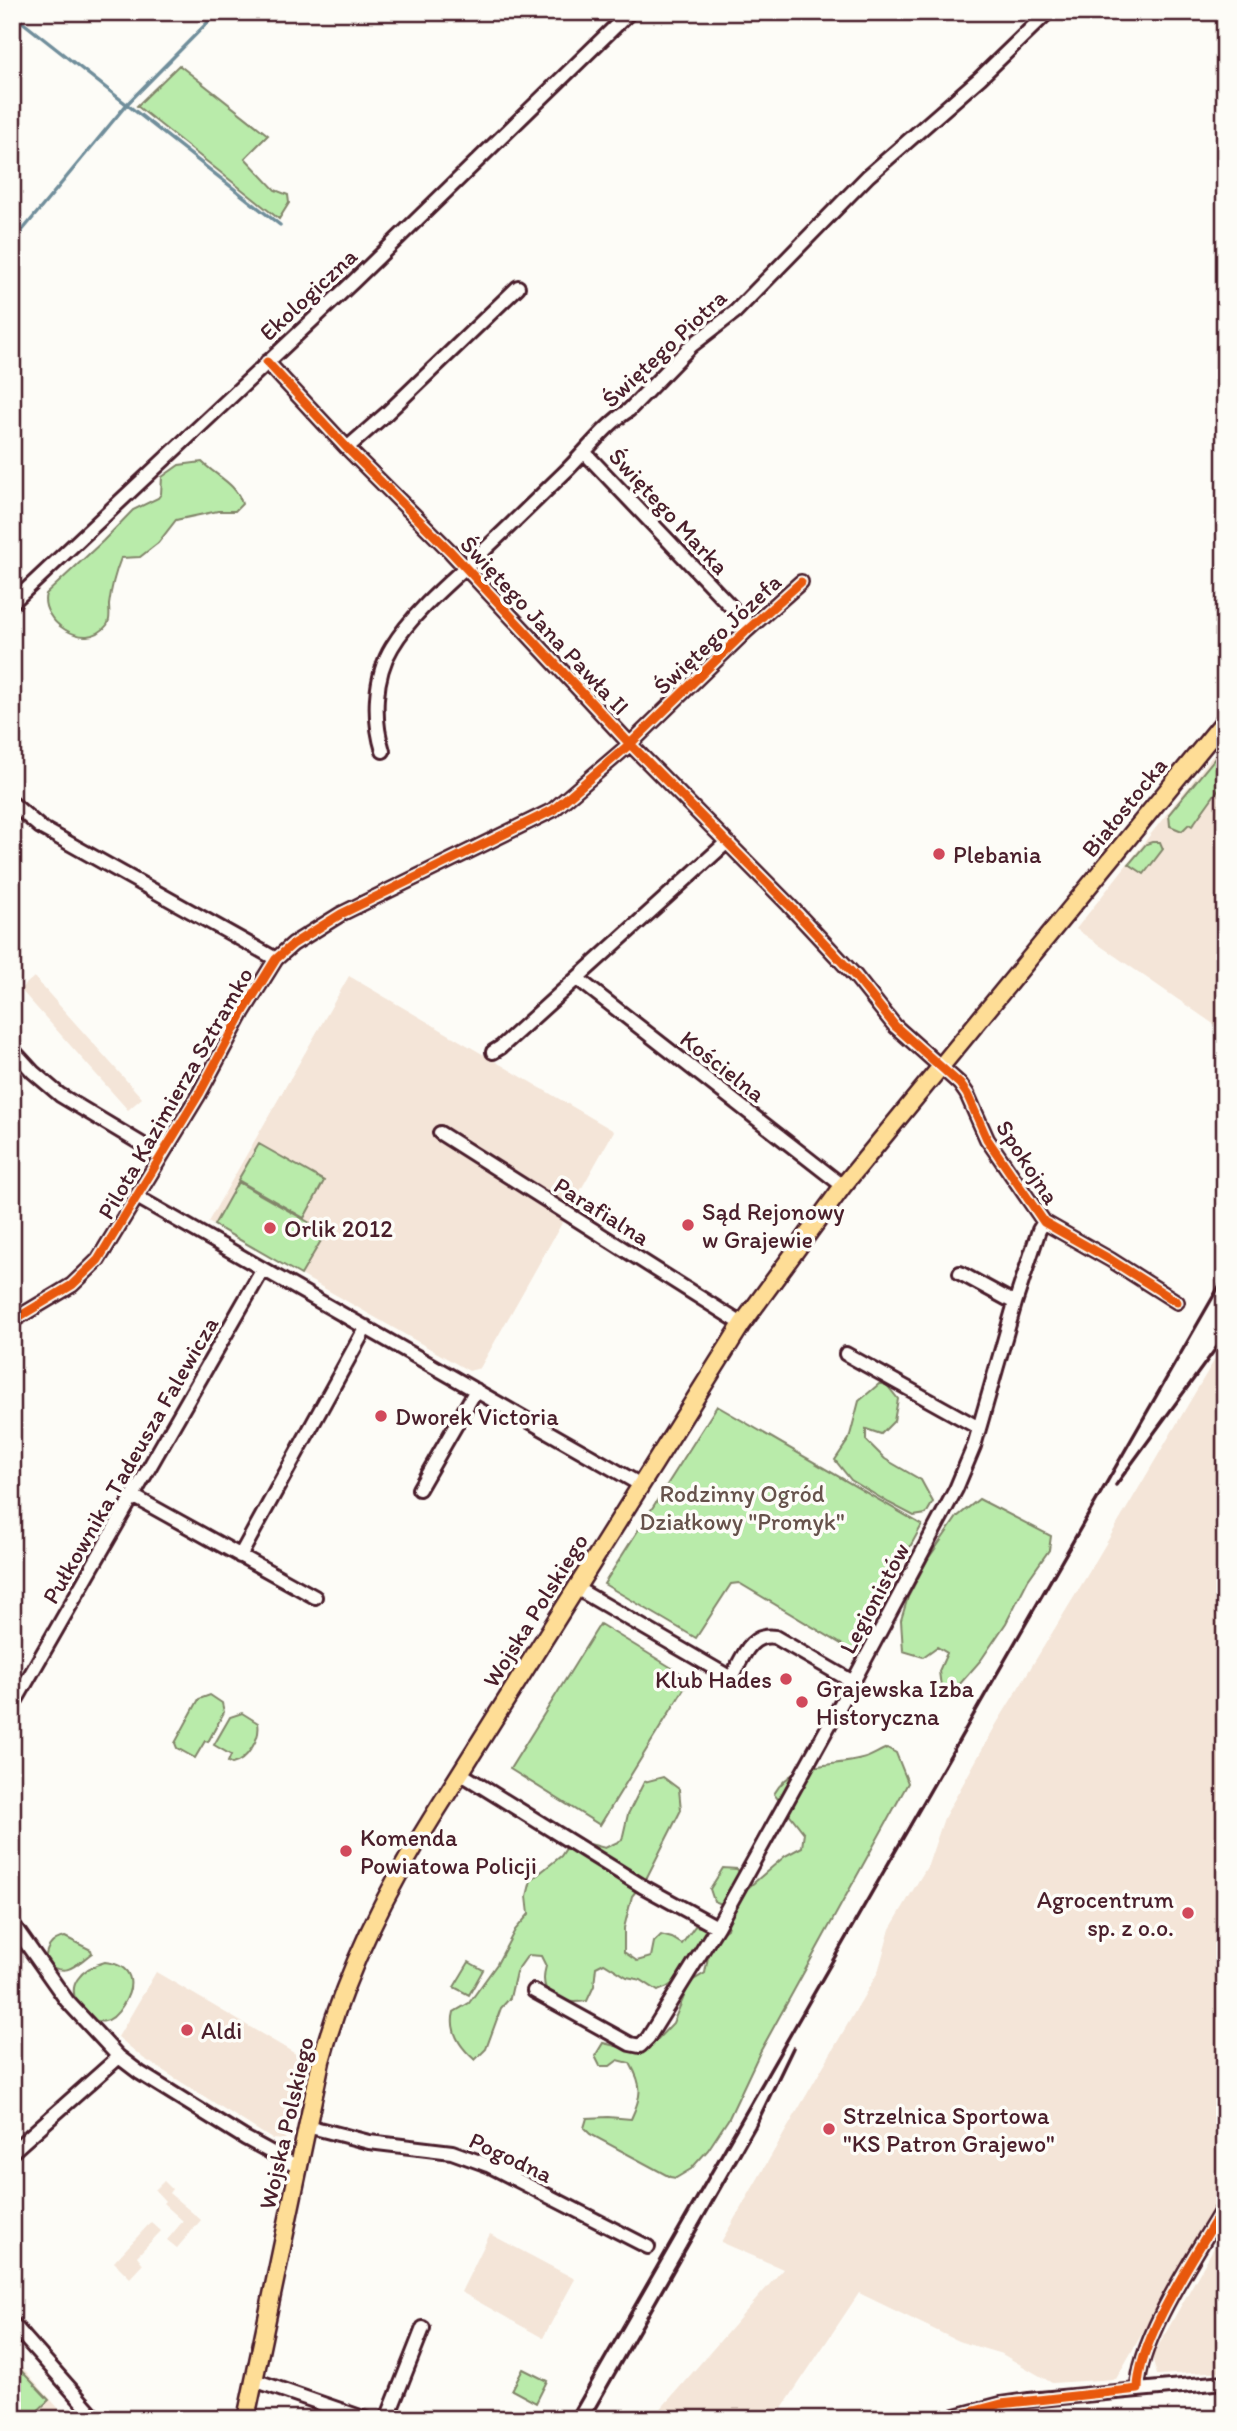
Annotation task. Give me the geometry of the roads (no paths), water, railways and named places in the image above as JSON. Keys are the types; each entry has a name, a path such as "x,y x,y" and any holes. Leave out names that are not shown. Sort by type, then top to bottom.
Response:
{"main road":[{"name":"Białostocka","path":"1059,922 1225,720"},
{"name":"Wojska Polskiego","path":"246,2419 298,2167 330,2029 353,1966 384,1897 742,1324 843,1186 1059,922"}],"street":[{"name":"Ekologiczna","path":"12,603 354,281 630,12"},
{"name":"Świętego Piotra","path":"383,751 378,737 376,710 379,686 389,652 404,631 450,580 585,453 691,346 735,313 868,176 979,78 1048,12"},
{"path":"347,448 518,287"},
{"name":"Świętego Jana Pawła II","path":"267,362 856,977 895,1026 942,1066"},
{"name":"Świętego Marka","path":"585,453 738,614 743,621 745,632"},
{"name":"Świętego Józefa","path":"630,744 745,632 801,582"},
{"name":"Pilota Kazimierza Sztramko","path":"12,1321 82,1278 102,1254 199,1094 243,1012 276,960 293,944 341,914 553,810 630,744"},
{"path":"12,803 40,827 276,960"},
{"path":"493,1052 578,979 726,843"},
{"name":"Kościelna","path":"578,979 843,1186"},
{"path":"12,1049 60,1095 160,1155"},
{"name":"Spokojna","path":"942,1066 967,1094 989,1143 1044,1222 1177,1302"},
{"name":"Parafialna","path":"440,1133 742,1324"},
{"path":"137,1197 641,1485"},
{"name":"Legionistów","path":"534,1991 630,2044 640,2046 648,2038 717,1927 956,1489 974,1446 1015,1303 1044,1222"},
{"name":"Pułkownika Tadeusza Falewicza","path":"12,1707 262,1269"},
{"path":"960,1273 1015,1303"},
{"path":"240,1556 366,1327"},
{"path":"846,1354 979,1428"},
{"path":"419,1489 476,1390"},
{"path":"133,1496 315,1597"},
{"path":"576,1588 732,1678 750,1644 756,1638 767,1635 853,1682"},
{"path":"460,1773 642,1886 717,1927"},
{"path":"12,1923 67,2001 119,2057 215,2120 298,2167"},
{"path":"12,2152 119,2057"},
{"name":"Pogodna","path":"307,2126 369,2142 437,2150 469,2158 488,2165 648,2248"},
{"path":"1138,2389 1140,2370 1157,2323 1225,2205"},
{"path":"12,2323 97,2419"},
{"path":"387,2419 423,2328"},
{"path":"254,2380 366,2419"},
{"path":"944,2419 1001,2404 1225,2382"}],"waterway":[{"path":"12,243 127,104 218,12"},
{"path":"12,14 280,225"}],"railway":[{"path":"570,2419 1225,1276"},
{"path":"1116,1485 1225,1336"},
{"path":"589,2419 755,2127 793,2048"}],"place":[{"name":"Plebania","path":"939,854"},
{"name":"Sąd Rejonowy w Grajewie","path":"688,1225"},
{"name":"Orlik 2012","path":"270,1228"},
{"name":"Dworek Victoria","path":"381,1416"},
{"name":"Klub Hades","path":"786,1679"},
{"name":"Grajewska Izba Historyczna","path":"802,1702"},
{"name":"Komenda Powiatowa Policji","path":"346,1851"},
{"name":"Agrocentrum sp. z o.o.","path":"1188,1913"},
{"name":"Aldi","path":"187,2030"},
{"name":"Strzelnica Sportowa \"KS Patron Grajewo\"","path":"829,2129"}],"park label":[{"name":"Rodzinny Ogród Działkowy \"Promyk\"","path":"742,1507"}]}
